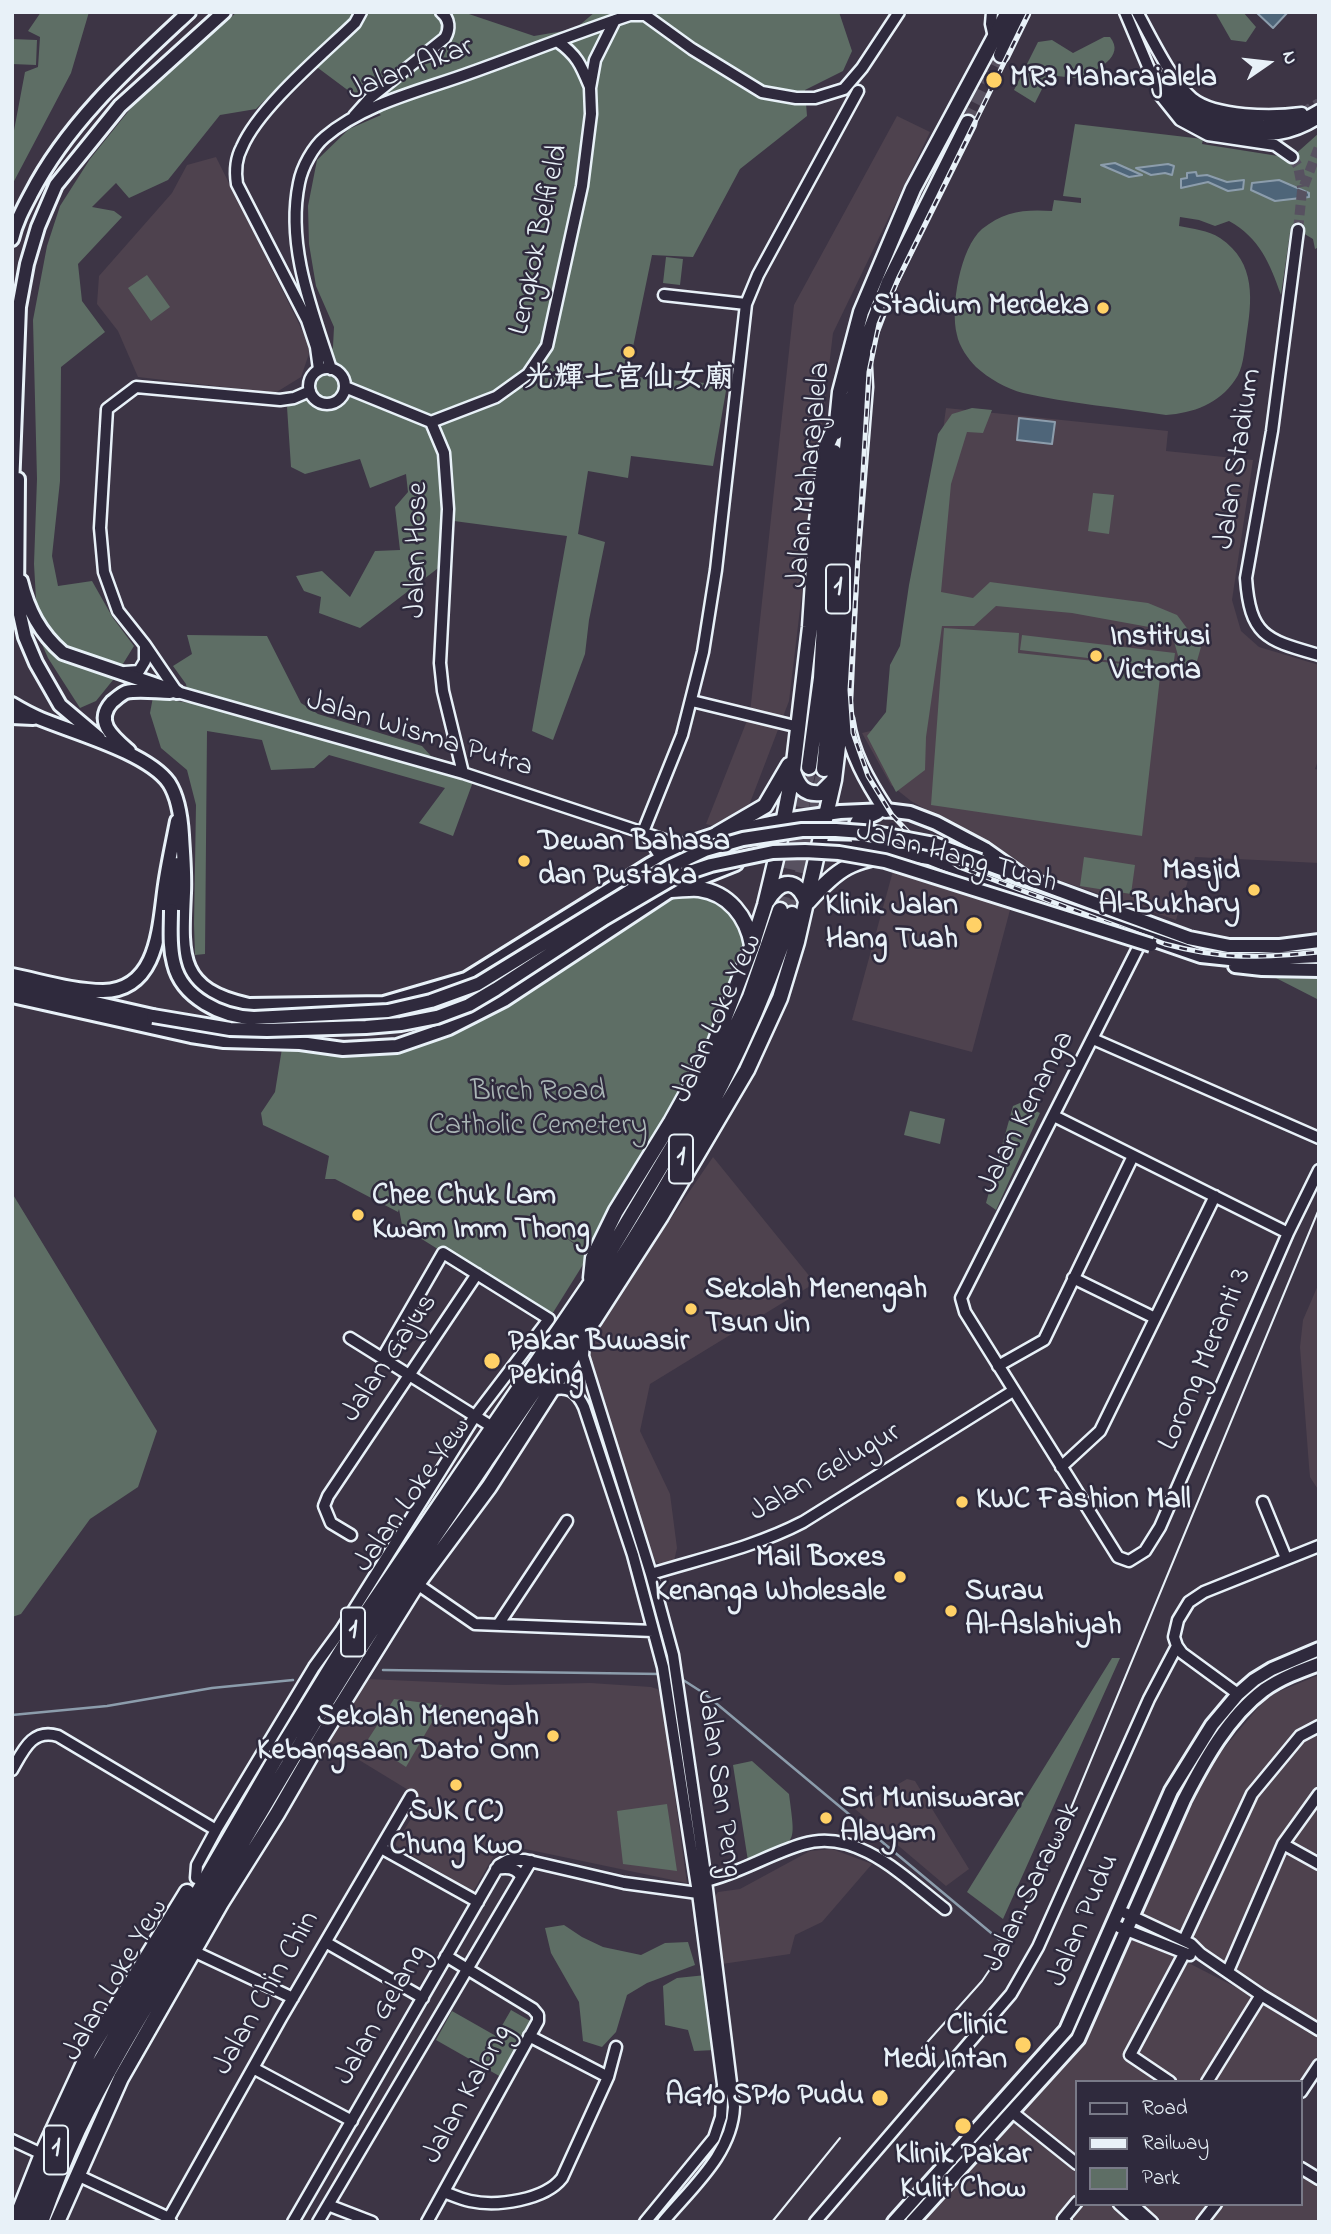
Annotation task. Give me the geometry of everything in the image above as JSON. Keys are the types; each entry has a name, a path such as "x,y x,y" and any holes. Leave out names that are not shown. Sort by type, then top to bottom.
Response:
{"highway":[{"name":"Jalan Maharajalela","path":"968,123 889,282 863,350 851,409 845,467 834,672 816,768 840,392 861,312 913,189 1008,12"},
{"path":"1001,55 1022,12"},
{"path":"57,2222 121,2078 221,1903 417,1584 489,1487 557,1370 594,1320 677,1190 764,1037 780,998 807,903 834,780 844,696 864,387 863,350"},
{"path":"591,1283 593,1258 612,1219 715,1043 752,946 779,909 778,855 799,727 810,626 817,521 826,447 836,425"},
{"path":"844,696 852,749 867,781 886,810"},
{"path":"716,834 765,806 794,756"},
{"path":"793,771 801,788 808,793 821,793 834,780"},
{"path":"807,903 845,866 899,853"},
{"path":"779,909 777,889 790,884 802,890 807,903"},
{"path":"671,890 699,889 719,895 745,919 752,946"},
{"name":"Jalan Loke Yew","path":"28,2222 55,2153 225,1846 350,1637 591,1283 676,1141 720,1060 750,997 779,909"},
{"name":"Jalan Loke Yew","path":"41,2222 94,2084 362,1644 545,1389 730,1070 775,967 779,909"},
{"path":"545,1389 584,1341 594,1320"},
{"path":"221,1903 237,1868 245,1838"},
{"path":"15,2222 42,2154 90,2050 196,1878 211,1857 225,1846"}],"main road":[{"path":"13,231 36,184 68,135 120,77 188,12"},
{"path":"12,488 19,307 27,264 38,227 56,185 120,106 224,12"},
{"path":"14,423 19,486 16,601 25,637 36,663 60,705 106,745"},
{"path":"17,566 33,617 63,653 177,692"},
{"path":"135,757 107,729 104,718 109,706 125,692 177,692"},
{"path":"12,705 37,718 135,757 152,767 169,784 179,810 182,840"},
{"path":"12,717 37,718"},
{"path":"12,975 106,991 120,987 138,976 153,955 157,940 179,810"},
{"path":"876,850 860,843 854,830 857,822 886,810"},
{"name":"Jalan Hang Tuah","path":"182,840 184,884 181,943 186,959 198,983 231,1001 249,1005 384,1003 466,979 687,844 716,834 784,820 827,813 886,810 910,813 936,822 985,849 1026,878"},
{"name":"Jalan Hang Tuah","path":"182,840 171,910 171,945 177,974 190,992 212,1007 239,1018 388,1011 431,1001 478,984 669,867 705,850 743,839 802,830 862,832 934,844 1172,933 1215,943 1229,946 1280,946 1319,941"},
{"name":"Jalan Hang Tuah","path":"12,996 191,1036 225,1041 300,1043 343,1049 397,1046 442,1031 504,1000 671,890 734,864 820,847 876,850 929,858 1010,890 1201,956 1239,960 1319,956"},
{"name":"Jalan Hang Tuah","path":"12,984 153,1016 230,1029 401,1024 437,1017 469,1004 605,918 676,877 728,859 773,852 839,853 885,861 1204,963 1262,969 1319,970"},
{"path":"1101,921 1105,907"},
{"path":"295,1005 301,1009 305,1018 305,1031 300,1043"},
{"name":"Jalan Pudu","path":"894,2222 1058,2041 1072,2017 1153,1831 1188,1761 1212,1725 1238,1694 1272,1669 1319,1648"},
{"name":"Jalan Pudu","path":"919,2219 1078,2039 1129,1915 1200,1769 1221,1737 1245,1707 1265,1689 1319,1664"},
{"path":"1129,1915 1147,1864 1153,1831"},
{"path":"1072,2017 1082,2010 1123,1929"}],"street":[{"path":"319,369 331,369 342,377 345,387 340,398 329,404 317,401 310,391 310,381 319,369 316,347 307,320 237,184 235,173 241,148 250,131 281,95 355,23 361,12"},
{"path":"351,118 370,98 445,38 449,30 448,21 441,12"},
{"name":"Jalan Akar","path":"331,369 298,261 296,221 299,182 313,151 323,138 351,118 394,99 630,15 645,15 762,92 806,98 831,95 844,89 862,68 899,12"},
{"path":"992,12 991,24 995,38"},
{"path":"1125,12 1160,95 1180,120 1208,135 1275,145 1292,157"},
{"path":"1137,12 1184,89 1203,105 1260,115 1302,113"},
{"name":"Lengkok Belfield","path":"431,422 496,397 528,374 547,346 582,187 590,88 595,60 615,20"},
{"name":"Lengkok Belfield","path":"557,41 572,51 581,64 590,88"},
{"path":"1153,42 1173,94 1200,113 1266,125 1301,120 1319,110"},
{"path":"1141,47 1191,118 1210,126 1277,134 1292,131 1319,118"},
{"path":"662,859 644,833 677,750 692,701 710,616 746,304 758,275 858,91"},
{"name":"Jalan Stadium","path":"1297,230 1272,431 1246,578 1251,611 1261,631 1278,643 1319,655"},
{"path":"664,295 746,304"},
{"path":"177,692 118,611 104,572 100,528 107,409 136,387 280,400 294,398 310,391"},
{"path":"345,387 431,422"},
{"name":"Jalan Hose","path":"431,422 444,453 448,509 440,663 443,691 463,773"},
{"path":"124,672 139,671 145,661 145,645"},
{"name":"Jalan Wisma Putra","path":"177,692 463,773 671,842 687,844"},
{"path":"692,701 799,727"},
{"name":"Jalan Kenanga","path":"998,1366 965,1312 961,1298 1144,936"},
{"path":"1301,942 1319,936"},
{"path":"1093,1039 1319,1138"},
{"path":"1054,1116 1288,1233"},
{"path":"1133,1156 1044,1340 998,1366 1061,1467 1100,1431 1215,1196"},
{"name":"Lorong Meranti 3","path":"1061,1467 1118,1557 1129,1561 1145,1551 1160,1527 1288,1233 1319,1170"},
{"path":"196,1878 197,1865 216,1830 314,1667 341,1630 475,1416 549,1319 443,1253 383,1357"},
{"name":"Jalan Gajus","path":"351,1535 331,1523 324,1506 328,1496 477,1274"},
{"path":"1073,1278 1155,1318"},
{"path":"350,1338 494,1428"},
{"name":"Jalan San Peng","path":"584,1341 583,1356 651,1574 675,1667 706,1881 733,2113 720,2154 663,2222"},
{"path":"545,1389 569,1389 580,1398 584,1407"},
{"path":"584,1407 583,1395 586,1391 597,1401"},
{"name":"Jalan Gelugur","path":"651,1574 732,1551 777,1535 803,1522 1013,1391"},
{"name":"Jalan San Peng","path":"584,1407 633,1555 663,1667 698,1893 723,2084 721,2117 714,2138 645,2222"},
{"path":"1263,1502 1286,1558"},
{"path":"498,1625 565,1524"},
{"name":"Jalan Sarawak","path":"815,2222 1020,1981 1038,1947 1149,1699 1177,1646 1174,1629 1189,1602 1204,1592 1319,1546"},
{"path":"633,1555 643,1569 651,1574 644,1595"},
{"path":"417,1584 475,1624 653,1631"},
{"path":"1177,1646 1182,1653 1238,1694"},
{"path":"1184,1940 1252,1794 1300,1736 1319,1727"},
{"path":"12,1770 26,1744 37,1736 58,1736 216,1830"},
{"path":"1228,1971 1283,1844 1319,1794"},
{"name":"Jalan Chin Chin","path":"170,2220 253,2068 411,1796"},
{"path":"706,1881 729,1876 803,1843 835,1841 867,1851 945,1909"},
{"path":"1283,1844 1319,1864"},
{"path":"381,1848 478,1902"},
{"path":"495,1869 508,1860 531,1861 624,1884 698,1893"},
{"name":"Jalan Gelang","path":"319,2221 531,1861"},
{"path":"495,1869 512,1869 521,1877"},
{"name":"Jalan Gelang","path":"293,2222 495,1869"},
{"path":"1129,1915 1184,1940 1261,1995 1319,2030"},
{"path":"1123,1929 1184,1954 1201,1954"},
{"path":"327,1943 423,1998"},
{"path":"193,1951 293,1998"},
{"path":"1167,2080 1130,2055 1184,1954"},
{"name":"Jalan Kalong","path":"427,2222 538,2021 538,2015 533,2009 446,1956"},
{"path":"1208,2080 1261,1995"},
{"path":"529,2036 608,2077"},
{"path":"444,2192 471,2202 521,2201 556,2186 608,2077 615,2047"},
{"path":"1303,2089 1319,2065"},
{"path":"253,2068 352,2121"},
{"path":"1012,2112 1076,2163"},
{"path":"12,2140 42,2154"},
{"path":"1303,2169 1319,2179"},
{"path":"77,2175 170,2220"},
{"path":"1066,2222 1063,2219 1076,2203"},
{"path":"328,2205 372,2222"},
{"path":"1121,2206 1139,2222"},
{"path":"1134,2206 1152,2222"},
{"path":"1202,2222 1214,2206"}],"shaded area":[{"path":"897,116 930,132 833,333 789,701 748,808 722,828 706,824 750,713 794,305"},
{"path":"216,157 311,348 301,377 275,393 138,377 118,331 97,304 99,276 172,193 187,165"},
{"name":"Institusi Victoria","path":"946,408 1168,431 1166,451 1253,460 1232,600 1241,631 1259,647 1319,665 1319,758 1315,769 1319,770 1319,863 1195,857 1176,920 1035,872 911,801 891,785 862,733 896,725 921,596"},
{"path":"893,871 952,888 1010,910 972,1052 852,1020"},
{"name":"Sekolah Menengah Tsun Jin","path":"713,1157 815,1283 650,1384 640,1431 670,1494 677,1548 674,1561 662,1565 650,1559 588,1353 591,1335"},
{"path":"1319,1283 1319,1491 1310,1477 1300,1347 1303,1320"},
{"path":"1319,1675 1319,2025 1264,1992 1189,1937 1140,1914 1208,1767 1268,1696"},
{"path":"367,1679 506,1685 590,1683 660,1690 687,1883 506,1845 497,1850 473,1892 395,1845 423,1799 328,1741"},
{"path":"907,1779 915,1781 969,1869 946,1886 855,1809"},
{"path":"832,1849 872,1864 822,1922 795,1935 790,1954 722,1964 713,1899 718,1892 740,1889 810,1851"},
{"path":"1131,1938 1175,1956 1253,1996 1319,2036 1319,2055 1302,2080 1076,2080 1076,2206 1207,2206 1195,2222 919,2221 1081,2044"},
{"path":"1303,2177 1319,2187 1319,2222 1209,2222 1221,2206 1303,2206"}],"green space":[{"path":"41,12 89,12 71,73 12,185 12,141 25,72 38,67 40,37 28,31"},
{"path":"237,12 463,12 534,36 575,29 595,12 839,12 852,51 843,71 805,90 807,116 740,169 693,257 652,255 627,376 727,385 713,466 631,456 628,478 588,471 578,534 605,542 585,654 553,740 532,731 567,536 454,521 450,559 360,628 319,613 321,597 304,591 296,576 322,571 350,597 375,551 400,550 395,507 408,492 406,474 370,488 360,459 305,474 291,467 287,407 315,387 333,347 334,327 316,286 309,244 308,206 317,160 349,129 381,115 306,59 256,109 220,115 168,180 129,198 116,183 92,207 114,211 122,217 78,264 82,301 105,332 61,367 60,481 52,556 58,586 92,581 113,618 134,646 96,701 80,708 48,658 38,635 34,564 37,479 33,320 47,246 60,206 90,159 139,98"},
{"path":"1215,12 1243,12 1256,27 1246,42 1231,40"},
{"path":"1104,37 1110,37 1114,44 1112,56 1082,79 1049,75 1035,103 1014,90 1038,42 1052,40 1073,53"},
{"path":"12,39 37,40 36,65 12,64"},
{"name":"Stadium Merdeka","path":"1075,124 1203,139 1202,144 1291,158 1319,133 1319,247 1315,249 1313,239 1291,226 1281,295 1262,253 1249,235 1240,228 1229,221 1215,226 1180,217 1179,226 1210,233 1232,248 1241,259 1249,284 1250,311 1240,371 1229,388 1205,406 1166,415 1023,393 1004,386 981,371 960,344 955,323 956,295 963,264 974,238 990,223 1015,212 1052,211 1054,200 1081,203 1081,198 1063,196"},
{"path":"666,257 683,259 680,285 663,283"},
{"path":"147,275 170,307 151,321 128,288"},
{"path":"972,408 992,410 983,433 967,432 951,484 941,592 973,598 990,582 1148,603 1177,615 1201,647 1195,668 1181,666 1171,631 1072,613 996,606 974,626 942,626 926,737 925,770 896,792 867,736 886,712 890,665 900,646 938,434 952,414"},
{"path":"1093,493 1114,495 1109,534 1088,531"},
{"path":"944,628 1019,633 1018,653 1161,668 1142,836 931,805"},
{"path":"187,635 267,636 301,703 318,714 422,746 431,756 477,771 453,836 419,823 445,788 329,755 314,768 271,770 262,740 207,731 205,954 195,955 196,805 187,770 161,748 150,713 153,697 189,703 186,684 173,666 192,654"},
{"path":"1022,635 1175,653 1173,668 1020,650"},
{"path":"1084,857 1135,865 1131,894 1080,886"},
{"name":"Birch Road Catholic Cemetery","path":"691,889 725,900 752,946 719,1026 589,1252 565,1237 589,1255 549,1319 409,1231 402,1225 399,1209 398,1212 335,1179 325,1179 329,1156 263,1125 261,1113 275,1092 283,1042 396,1046 449,1028 653,902"},
{"path":"1276,978 1319,979 1319,1000"},
{"path":"1020,1103 1040,1113 996,1210 986,1203 1013,1106"},
{"path":"910,1111 945,1119 940,1144 904,1135"},
{"path":"12,1193 157,1431 138,1487 90,1519 21,1614 12,1617"},
{"path":"1112,1658 1120,1658 1003,1919 967,1892"},
{"path":"394,1699 442,1705 406,1767 367,1741"},
{"path":"752,1761 789,1794 793,1825 790,1840 785,1845 748,1861 733,1765"},
{"path":"667,1804 677,1871 623,1864 617,1811"},
{"path":"564,1925 603,1947 641,1955 665,1943 688,1942 695,1965 647,1983 627,1995 616,2032 602,2047 583,2041 579,2002 551,1953 545,1928"},
{"path":"706,1975 715,2050 694,2051 688,2030 665,2025 663,1986 677,1978"},
{"path":"511,2010 532,2022 501,2077 436,2040 452,2011 496,2036"}],"water":[{"path":"1256,12 1288,12 1273,28"},
{"path":"1115,163 1142,175 1129,177 1101,165"},
{"path":"1168,164 1174,166 1172,175 1151,175 1136,168"},
{"path":"1196,172 1197,176 1207,175 1227,182 1244,180 1243,189 1228,191 1208,182 1181,188 1181,179 1187,178 1187,173"},
{"path":"1279,180 1309,193 1309,197 1275,201 1251,190 1252,183"},
{"path":"1019,418 1055,422 1052,444 1017,440"}],"waterway":[{"path":"383,1670 660,1674"},
{"path":"680,1678 705,1694 1002,1942"},
{"path":"12,1715 107,1706 212,1688 293,1680"}],"tunnel":[{"path":"968,123 1001,55"},
{"path":"1302,113 1319,103"},
{"path":"1298,230 1302,191 1319,147"},
{"path":"1292,157 1298,166 1302,187"},
{"path":"780,910 809,767"},
{"path":"792,914 824,769"}],"tram line":[{"path":"922,2048 982,1981 1005,1947 1045,1871 1319,1209"},
{"path":"772,2222 840,2138"}],"railway":[{"path":"1029,12 899,277 879,324 869,372 850,690 853,733 868,776 892,815 910,834 959,867 1165,944 1186,949 1242,956 1319,952"}],"place":[{"name":"MR3 Maharajalela","path":"994,80"},
{"name":"Stadium Merdeka","path":"1103,308"},
{"name":"光輝七宮仙女廟","path":"629,352"},
{"name":"Institusi Victoria","path":"1096,656"},
{"name":"Dewan Bahasa dan Pustaka","path":"524,861"},
{"name":"Masjid Al-Bukhary","path":"1254,890"},
{"name":"Klinik Jalan Hang Tuah","path":"974,925"},
{"name":"Chee Chuk Lam Kwam Imm Thong","path":"358,1215"},
{"name":"Sekolah Menengah Tsun Jin","path":"691,1309"},
{"name":"Pakar Buwasir Peking","path":"492,1361"},
{"name":"KWC Fashion Mall","path":"962,1502"},
{"name":"Mail Boxes Kenanga Wholesale","path":"900,1577"},
{"name":"Surau Al-Aslahiyah","path":"951,1611"},
{"name":"Sekolah Menengah Kebangsaan Dato' Onn","path":"553,1736"},
{"name":"SJK (C) Chung Kwo","path":"456,1785"},
{"name":"Sri Muniswarar Alayam","path":"826,1818"},
{"name":"Clinic Medi Intan","path":"1023,2045"},
{"name":"AG10 SP10 Pudu","path":"880,2098"},
{"name":"Klinik Pakar Kulit Chow","path":"963,2126"}]}
